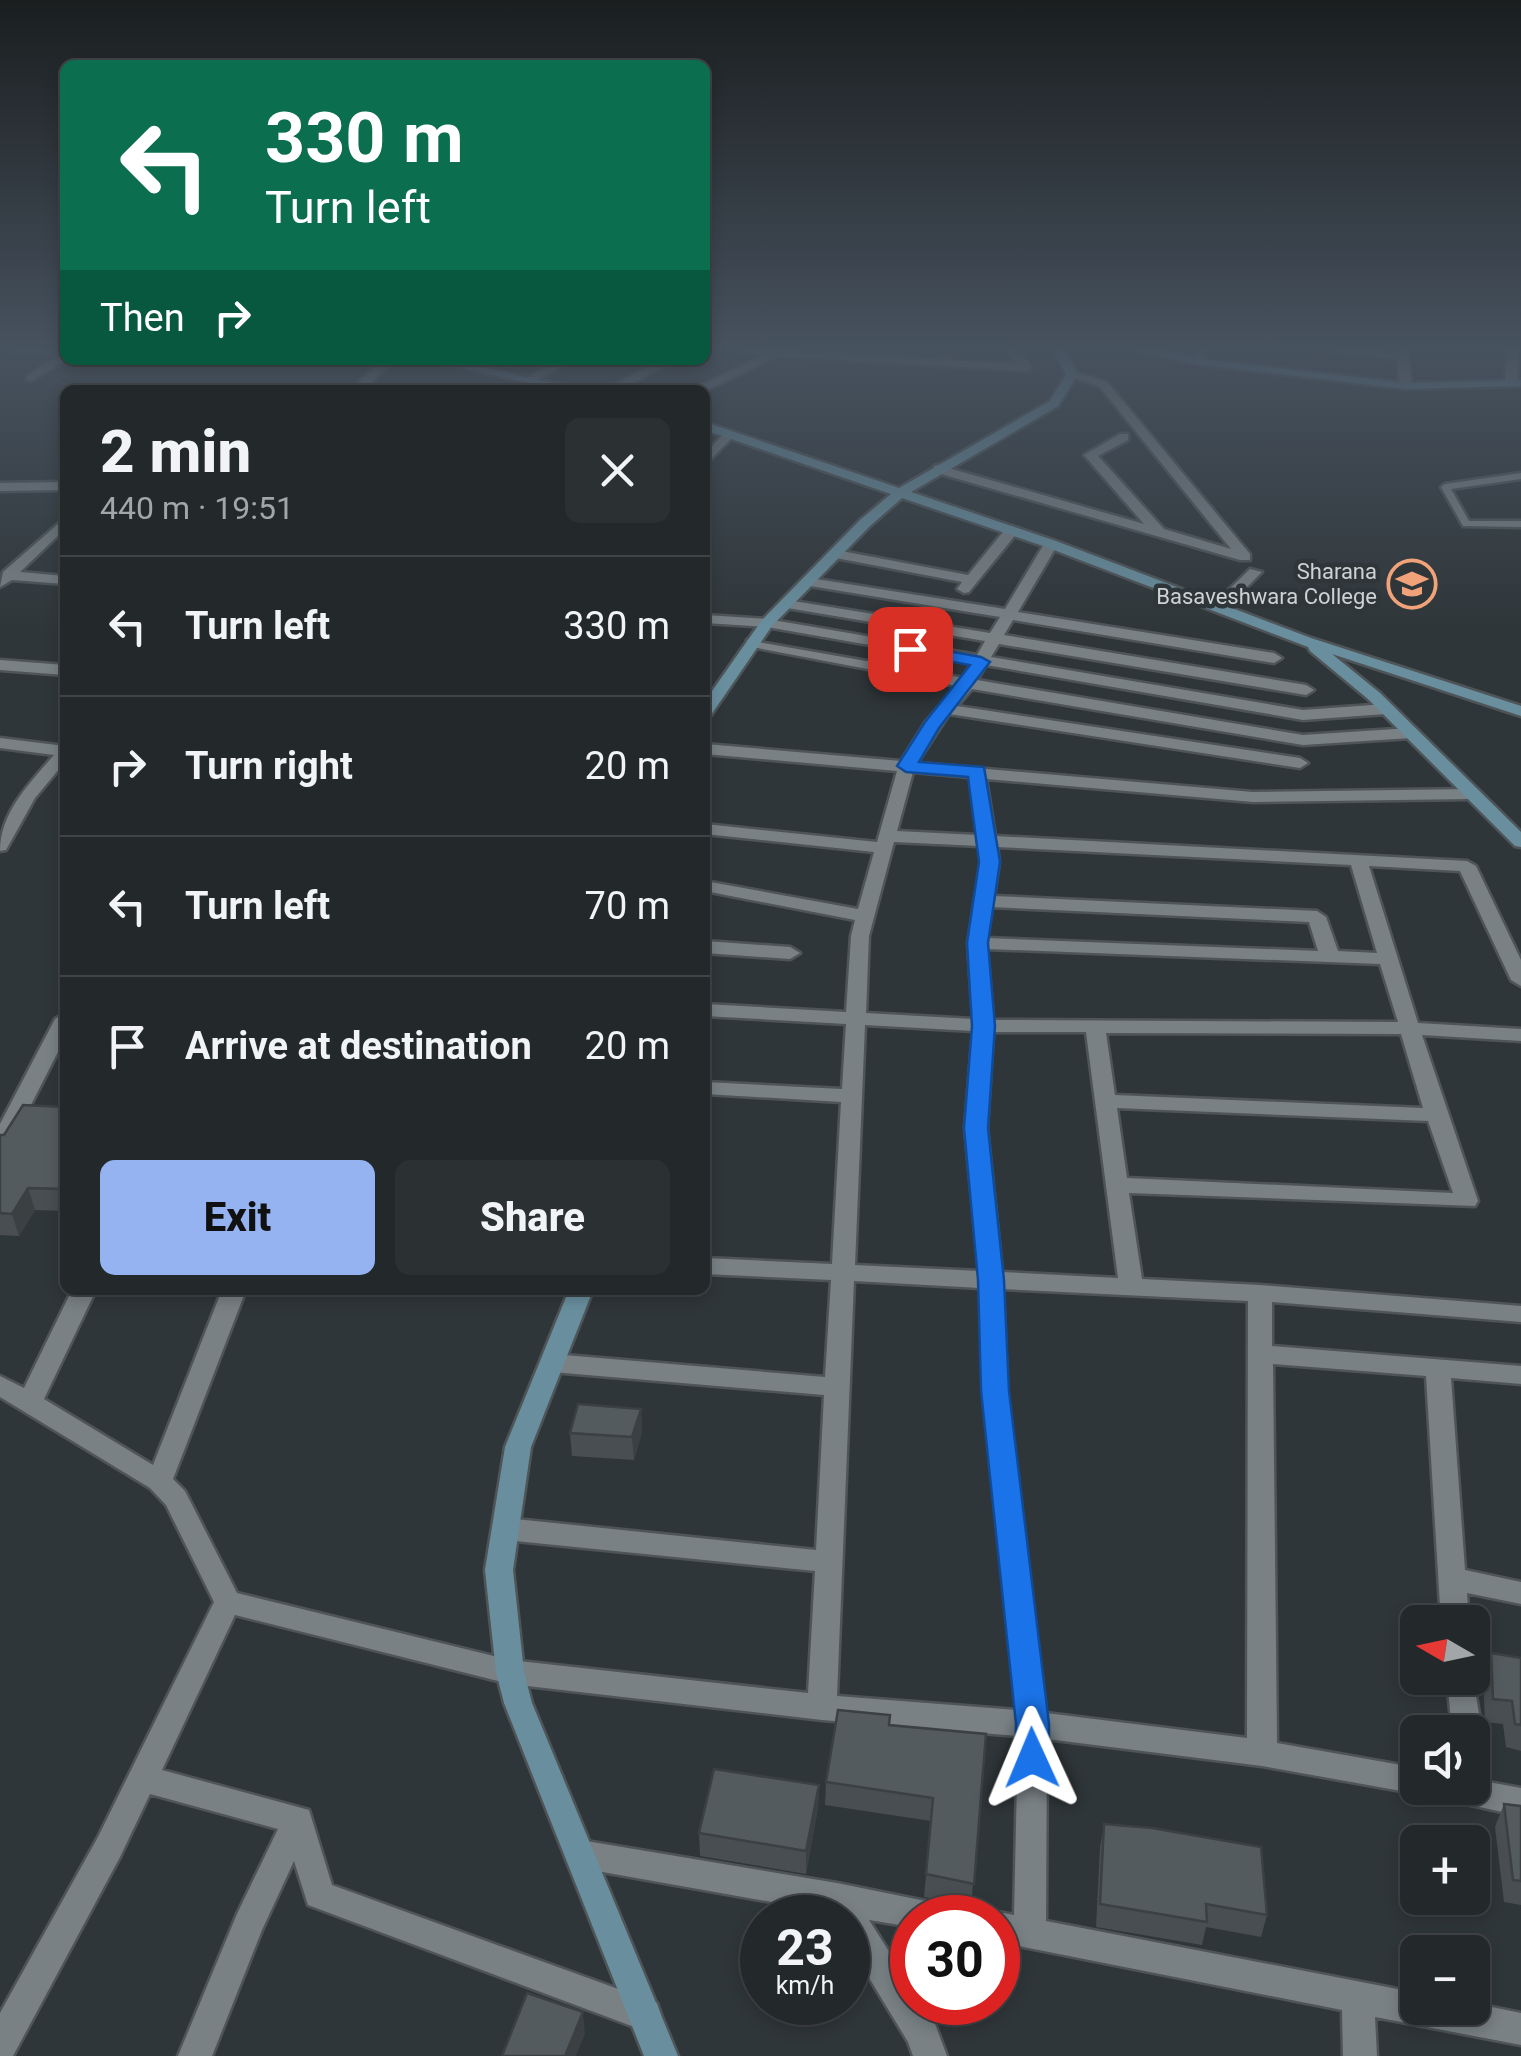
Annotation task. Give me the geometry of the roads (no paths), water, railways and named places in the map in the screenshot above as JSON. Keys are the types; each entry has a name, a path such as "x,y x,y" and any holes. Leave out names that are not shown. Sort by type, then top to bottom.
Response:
{"street":[{"path":"750,441 1012,530 1306,640 1521,710"},
{"path":"710,705 766,623 901,492 988,441"},
{"path":"1115,441 1090,455 1160,532"},
{"path":"938,469 1245,557 1150,441"},
{"path":"0,507 23,486"},
{"path":"0,487 60,486"},
{"path":"4,579 60,527"},
{"path":"950,606 1012,530"},
{"path":"822,1706 860,936 906,766 1012,616 1051,544"},
{"path":"836,554 971,580"},
{"path":"1220,606 1254,572"},
{"path":"4,579 60,580"},
{"path":"810,582 1274,658"},
{"path":"787,604 1306,690"},
{"path":"710,619 766,623 1303,714 1386,708"},
{"path":"1306,640 1386,708 1521,842"},
{"path":"752,643 1303,740 1411,733"},
{"path":"0,665 60,670"},
{"path":"945,710 1300,764"},
{"path":"0,743 60,751"},
{"path":"710,749 1253,797 1470,794"},
{"path":"0,846 28,796 60,758"},
{"path":"977,772 990,862 977,943 984,1026 976,1128 991,1280 995,1391 1033,1724 1017,1895"},
{"path":"710,828 885,842 988,841 1467,866 1521,980"},
{"path":"1117,1185 1467,1201 1436,1115 1358,860"},
{"path":"710,887 865,916"},
{"path":"983,902 1317,917 1330,957"},
{"path":"977,943 1388,959"},
{"path":"710,948 790,953"},
{"path":"710,1010 984,1026 1410,1028 1521,1035"},
{"path":"1095,1026 1131,1286"},
{"path":"0,1144 25,1114 60,1031"},
{"path":"710,1088 853,1096"},
{"path":"1106,1101 1436,1115"},
{"path":"710,1266 1260,1293 1521,1314"},
{"path":"1260,1293 1262,1752"},
{"path":"29,1404 82,1295"},
{"path":"159,1481 232,1295"},
{"path":"579,1295 518,1447 500,1570 510,1672 518,1704 661,2056"},
{"path":"1259,1354 1521,1375"},
{"path":"552,1363 837,1387"},
{"path":"1438,1368 1453,1605"},
{"path":"0,1385 159,1481 176,1498 228,1602 510,1672 1033,1724 1262,1752 1400,1778"},
{"path":"506,1529 829,1562"},
{"path":"1450,1578 1521,1593"},
{"path":"0,2046 142,1778 228,1602"},
{"path":"142,1778 298,1820"},
{"path":"1490,1795 1521,1802"},
{"path":"298,1820 319,1895 645,2015"},
{"path":"195,2056 248,1925 298,1820"},
{"path":"580,1854 819,1895"},
{"path":"1020,1931 1521,2029"},
{"path":"870,1950 922,2032 930,2056"},
{"path":"1358,2000 1360,2056"}],"lane":[{"path":"1521,476 1445,488 1466,524 1521,524"}],"place":[{"name":"Sharana Basaveshwara College","path":"1412,584"}]}
